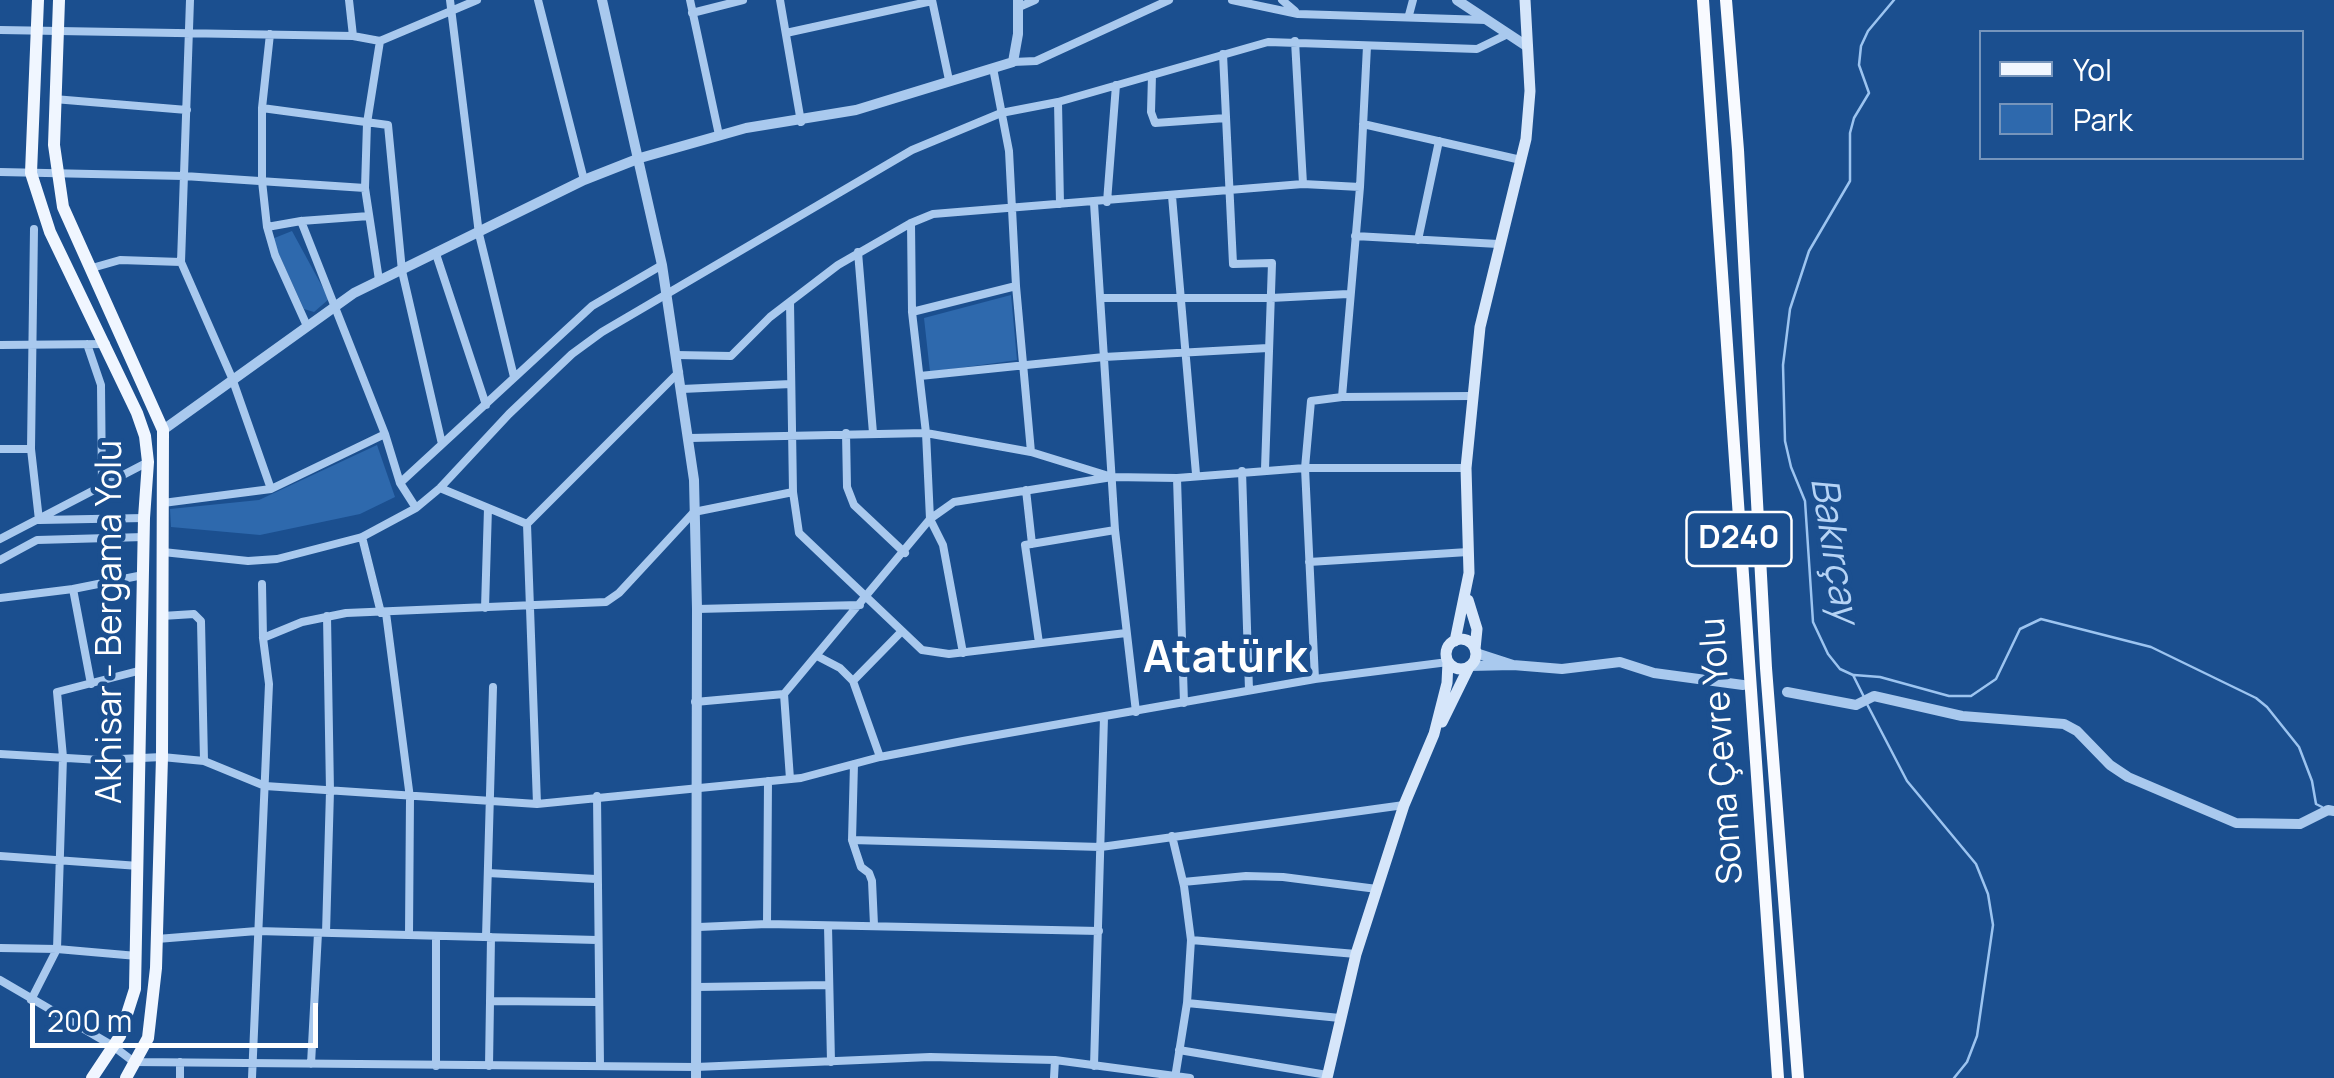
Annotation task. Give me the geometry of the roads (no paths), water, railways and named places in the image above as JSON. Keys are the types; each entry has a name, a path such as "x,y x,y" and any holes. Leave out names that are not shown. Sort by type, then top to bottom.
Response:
{"highway":[{"name":"Soma Çevre Yolu","path":"1702,0 1778,1078"},
{"name":"Soma Çevre Yolu","path":"1726,0 1738,150 1766,668 1798,1078"}],"main road":[{"name":"Akhisar - Bergama Yolu","path":"38,0 31,172 50,232 141,424 148,462 137,956 128,1015 92,1078"},
{"name":"Akhisar - Bergama Yolu","path":"59,0 54,99 57,174 63,208 163,430 162,757 153,1017 141,1055 126,1078"},
{"path":"1327,1077 1356,954 1404,805 1434,734 1474,656 1476,629 1467,591 1466,468 1471,396 1480,326 1526,139 1530,91 1525,0"},
{"path":"1434,734 1448,648 1455,640 1467,591"},
{"path":"1455,640 1469,642 1474,656"},
{"path":"1448,662 1456,668 1474,656"}],"street":[{"path":"190,0 181,262 232,378 272,489"},
{"path":"350,0 352,36"},
{"path":"450,0 479,234 514,376"},
{"path":"0,30 352,36 380,42 477,0"},
{"path":"538,0 584,180"},
{"path":"602,0 662,264 690,438 697,609 696,1073"},
{"path":"690,0 719,136"},
{"path":"692,13 743,0"},
{"path":"780,0 801,122"},
{"path":"1013,62 1019,4 1035,0"},
{"path":"163,430 232,378 379,280 584,180 640,158 746,128 856,110 1013,62 1036,61 1169,0"},
{"path":"1232,0 1298,14 1492,20"},
{"path":"1282,0 1298,14"},
{"path":"1409,16 1413,0"},
{"path":"1457,0 1528,47"},
{"path":"786,33 932,1 948,80"},
{"path":"270,34 262,108 262,181 267,227 274,254 307,326"},
{"path":"163,552 248,561 277,559 362,537 416,508 440,488 572,354 666,294 912,150 1001,112 1058,102 1268,42 1477,49 1508,34"},
{"path":"1295,41 1303,184"},
{"path":"379,280 365,188 367,124 380,42"},
{"path":"1342,397 1368,46"},
{"path":"1223,54 1233,264 1272,263 1265,470"},
{"path":"993,68 1009,150 1031,452"},
{"path":"1152,75 1151,112 1156,123 1226,118"},
{"path":"1107,202 1116,85"},
{"path":"54,99 187,110"},
{"path":"1058,102 1060,204"},
{"path":"262,108 388,124 402,271 442,444"},
{"path":"1363,124 1521,160"},
{"path":"1418,240 1439,142"},
{"path":"0,172 184,176 365,188"},
{"path":"676,355 730,356 790,302 858,252 933,214 1303,184 1360,187"},
{"path":"1172,196 1196,474"},
{"path":"1094,203 1114,530 1136,712"},
{"path":"267,227 302,220 369,216"},
{"path":"302,220 386,434 400,483 416,508"},
{"path":"911,223 912,312 926,433 930,519 943,545 963,653"},
{"path":"34,229 31,449 38,520"},
{"path":"1354,236 1498,244"},
{"path":"858,252 873,433"},
{"path":"436,254 486,405"},
{"path":"92,268 120,260 181,262"},
{"path":"400,483 592,306 662,264"},
{"path":"912,312 1016,286"},
{"path":"1101,298 1348,294"},
{"path":"790,302 793,492 799,533 863,601 922,650 963,653 1126,633"},
{"path":"87,344 101,385 102,487"},
{"path":"0,346 106,344"},
{"path":"920,376 1104,357 1268,348"},
{"path":"537,804 527,524 679,372"},
{"path":"682,389 791,384"},
{"path":"1315,679 1305,468 1311,401 1342,397 1471,396"},
{"path":"846,433 847,487 854,505 904,554"},
{"path":"690,438 926,433 1031,452 1112,476"},
{"path":"163,502 272,489 386,434"},
{"path":"0,450 31,449"},
{"path":"0,539 148,462"},
{"path":"790,779 784,694 930,519 954,502 1112,476 1177,478 1305,468 1466,468"},
{"path":"1242,471 1250,690"},
{"path":"1177,478 1184,704"},
{"path":"440,488 527,524"},
{"path":"1026,490 1032,544"},
{"path":"262,638 327,616 606,602 619,593 694,512 793,492"},
{"path":"485,608 488,508"},
{"path":"38,520 144,518"},
{"path":"1039,643 1026,545 1114,530"},
{"path":"0,560 37,540 144,536"},
{"path":"362,537 384,613 410,798 409,935"},
{"path":"1309,562 1468,552"},
{"path":"0,598 144,576"},
{"path":"252,1078 269,684 262,638 262,584"},
{"path":"73,589 92,684"},
{"path":"697,609 863,601"},
{"path":"162,616 194,614 201,621 204,761"},
{"path":"311,1064 330,791 327,616"},
{"path":"854,681 902,631"},
{"path":"816,656 840,668 854,681 880,758"},
{"path":"1474,656 1513,665 1570,668 1620,662 1654,674 1743,685"},
{"path":"0,754 162,757 204,761 265,786 537,804 790,779 880,758 1250,690 1448,662"},
{"path":"31,1000 57,948 63,758 57,692 142,670"},
{"path":"489,1066 492,687"},
{"path":"1786,692 1856,704 1874,696 1962,716 2064,724 2110,766 2236,822 2300,824 2331,810"},
{"path":"696,702 784,694"},
{"path":"1094,1066 1104,717"},
{"path":"854,764 852,840 860,868 872,881 874,925"},
{"path":"767,924 768,781"},
{"path":"598,796 600,1065"},
{"path":"852,840 1101,846 1404,805"},
{"path":"1172,836 1191,940 1175,1077"},
{"path":"0,856 139,866"},
{"path":"488,873 596,879"},
{"path":"1183,882 1284,877 1377,889"},
{"path":"698,927 874,925 1099,931"},
{"path":"828,926 831,1062"},
{"path":"156,939 257,932 597,940"},
{"path":"436,936 436,1066"},
{"path":"1191,940 1356,954"},
{"path":"0,948 57,948 137,956"},
{"path":"0,980 134,1062 619,1065 696,1073 930,1057 1055,1060 1190,1078"},
{"path":"697,987 829,985"},
{"path":"492,1001 598,1002"},
{"path":"1186,1002 1340,1018"},
{"path":"1179,1050 1327,1077"},
{"path":"1054,1078 1055,1060"},
{"path":"180,1062 180,1078"},
{"path":"337,1078 338,1064"},
{"path":"791,1064 791,1078"},
{"path":"400,1078 402,1065"},
{"path":"619,1065 619,1078"}],"waterway":[{"name":"Bakırçay","path":"1864,697 1853,675 1840,669 1828,654 1813,622 1805,501 1785,441 1783,365 1790,309 1809,251 1850,181 1850,133 1869,93 1859,65 1861,46 1868,31 1894,0"},
{"path":"1854,675 1880,677 1949,696 1971,696 1996,679 2020,629 2041,619 2151,647 2267,707 2299,747 2316,804 2322,807"},
{"name":"Bakırçay","path":"1867,704 1907,781 1976,864 1988,894 1993,925 1977,1036 1967,1062 1954,1078"}],"district":[{"name":"Atatürk","path":"1225,659"}]}
